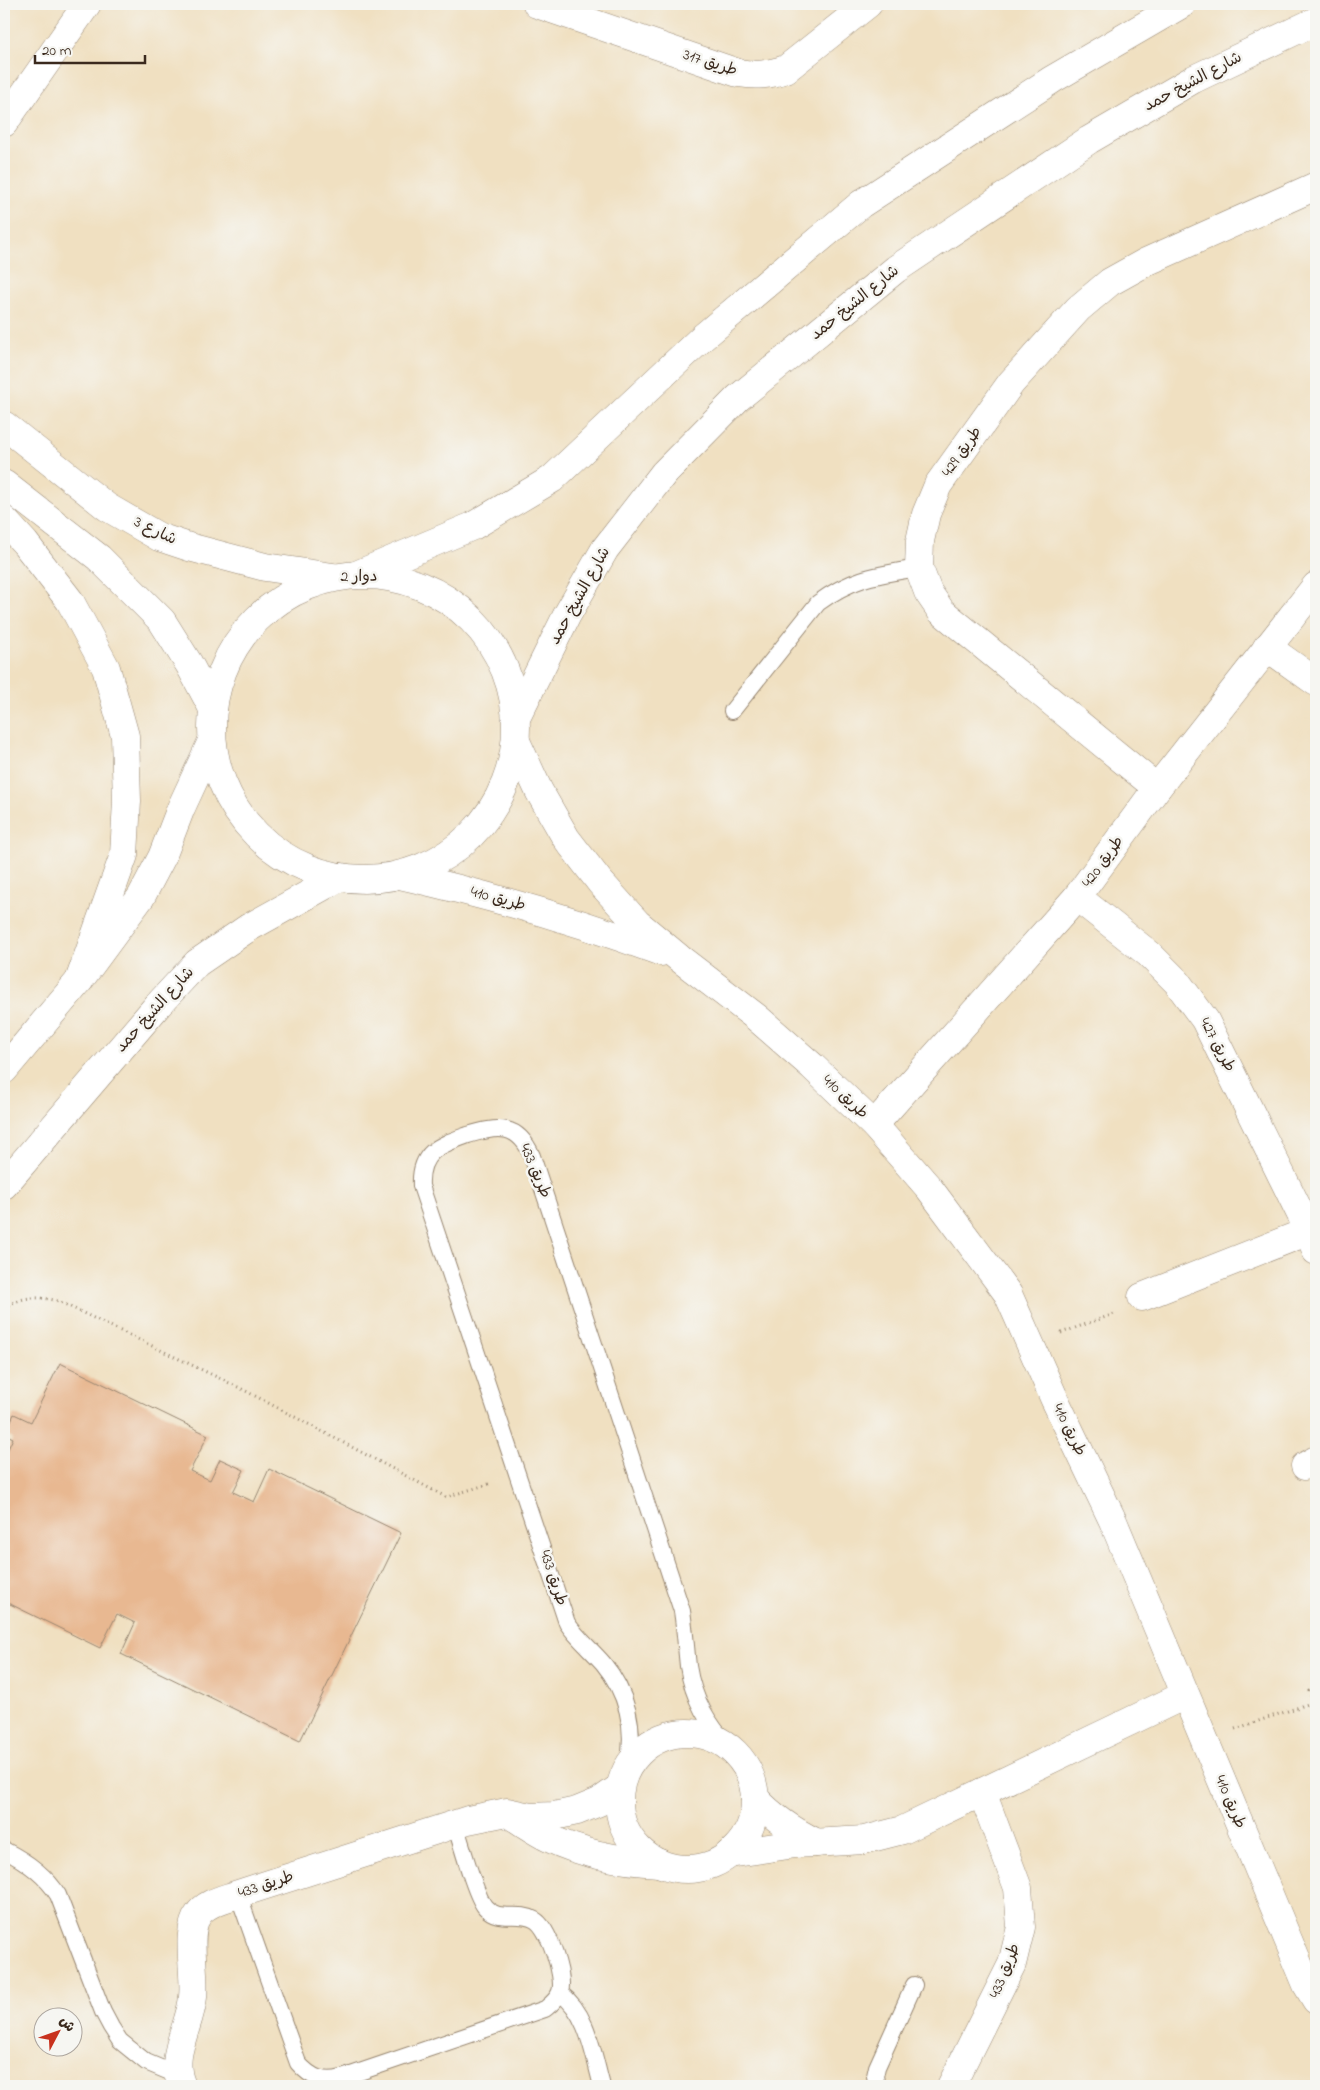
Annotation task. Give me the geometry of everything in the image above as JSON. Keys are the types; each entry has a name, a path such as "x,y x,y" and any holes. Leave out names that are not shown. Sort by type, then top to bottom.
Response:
{"street":[{"path":"4,123 87,4"},
{"name":"طريق 317","path":"537,4 738,73 754,76 770,74 786,68 868,4"},
{"path":"344,576 473,526 552,479 702,338 861,204 1053,79 1182,4"},
{"name":"شارع الشيخ حمد","path":"516,729 567,615 605,549 664,474 738,398 896,269 1089,140 1194,79 1316,21"},
{"name":"طريق 429","path":"1157,788 941,611 928,592 919,568 920,541 926,514 938,485 1011,383 1078,309 1110,282 1146,262 1316,186"},
{"name":"شارع 3","path":"4,425 107,507 159,537 189,547 266,567 344,576"},
{"path":"4,484 100,558 162,621 189,664 213,709"},
{"path":"4,520 25,543 70,601 106,668 125,736 128,800 124,855 79,981"},
{"name":"دوار 2","path":"344,576 396,578 433,591 466,613 491,644 509,679 516,729 508,778 492,811 467,840 436,862 400,875 370,879 340,878 302,866 268,844 241,815 222,780 212,741 213,709 222,672 240,638 265,610 297,590 344,576"},
{"name":"طريق 420","path":"874,1125 1077,897 1157,788 1316,586"},
{"path":"1267,647 1316,682"},
{"name":"طريق 410","path":"516,729 539,791 566,838 600,882 637,923 756,1017 812,1066 874,1125 928,1188 1008,1294 1055,1400 1114,1521 1307,1985 1316,2000"},
{"path":"4,1070 79,981 141,897 162,858 181,808 212,741"},
{"name":"طريق 410","path":"400,875 569,919 679,958"},
{"name":"شارع الشيخ حمد","path":"4,1185 158,1004 197,963 248,928 340,878"},
{"name":"طريق 427","path":"1077,897 1149,954 1177,982 1205,1020 1313,1241 1142,1297"},
{"path":"729,1854 773,1846 843,1843 884,1836 909,1827 1185,1695"},
{"path":"684,1732 700,1733 717,1739 730,1748 743,1762 752,1779 755,1798 754,1814 749,1829 740,1843 729,1854 703,1868 673,1868 643,1854 626,1832 618,1806 624,1776 638,1751 652,1741 667,1735 684,1732"},
{"name":"طريق 433","path":"180,2081 177,2054 189,2020 195,1980 191,1931 194,1922 205,1908 238,1894 456,1824 507,1812 530,1816 554,1816 577,1811 599,1802 624,1776"},
{"name":"طريق 433","path":"952,2086 1012,1964 1021,1927 1018,1888 982,1792"},
{"path":"755,1798 768,1812 784,1824 817,1843"},
{"path":"507,1812 549,1838 584,1851 614,1858 659,1863"}],"lane":[{"path":"732,711 818,603 834,591 852,582 919,568"},
{"name":"طريق 433","path":"624,1776 632,1735 626,1706 612,1676 567,1623 420,1186 420,1175 423,1165 436,1148 445,1143 496,1128 513,1132 522,1138 532,1156 682,1612 688,1666 698,1702 707,1719 730,1748"},
{"path":"238,1894 296,2059 305,2071 322,2080 342,2078 545,2009 560,1993 562,1982 560,1971 547,1933 536,1920 528,1917 503,1917 496,1915 484,1906 456,1824"},
{"path":"4,1850 41,1873 54,1889 102,2012 120,2041 146,2062 180,2081"},
{"path":"877,2086 875,2076 877,2067 914,1985"},
{"path":"560,1993 568,1999 580,2015 602,2086"}],"path":[{"path":"4,1308 12,1302 27,1298 42,1297 58,1301 242,1389 446,1497 519,1476"},
{"path":"1030,1344 1126,1309 1122,1299 1142,1297"},
{"path":"1204,1740 1314,1702 1309,1691 1316,1689"}],"building":[{"path":"60,1363 208,1435 190,1471 210,1480 220,1459 244,1470 233,1492 254,1502 269,1469 401,1533 300,1741 121,1654 135,1623 117,1614 100,1648 4,1601 4,1458 13,1438 5,1434 14,1414 31,1422"}]}
